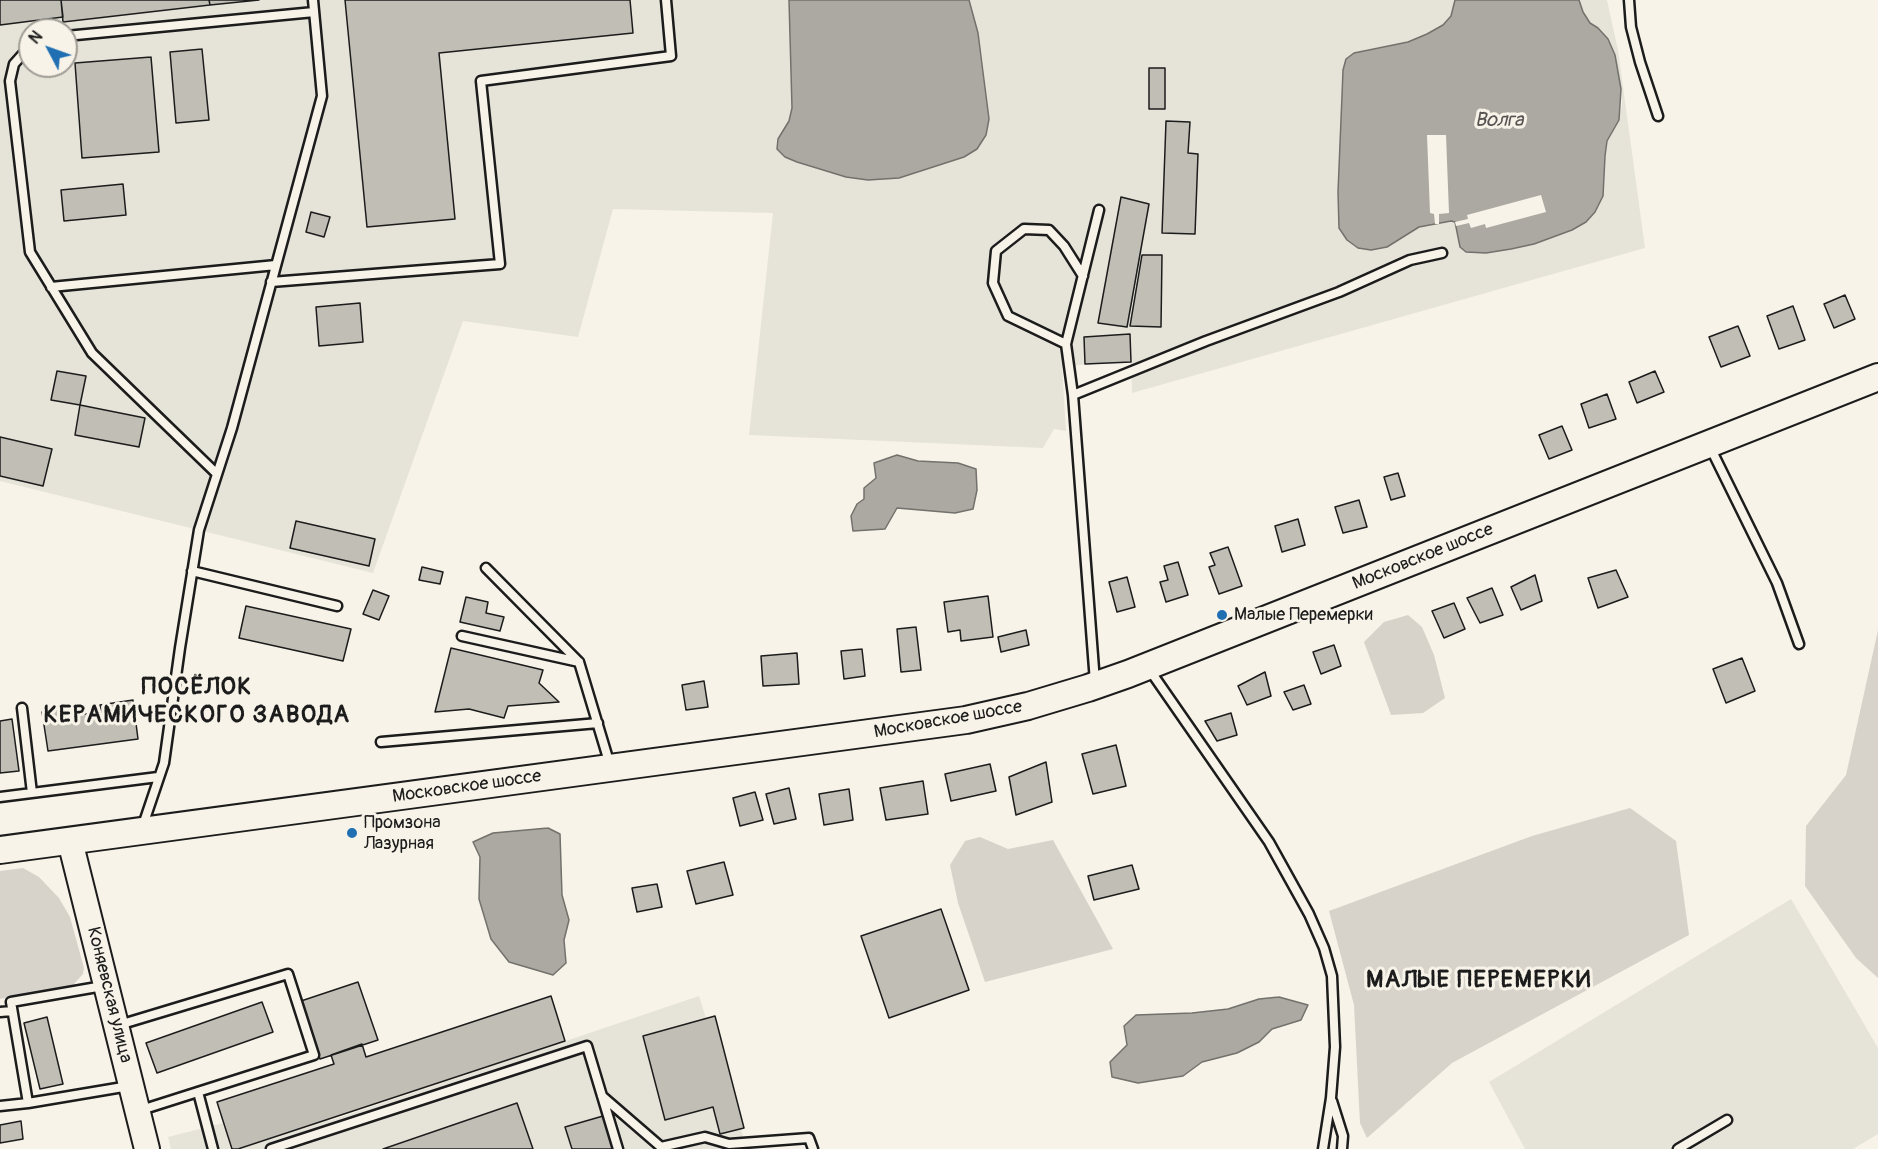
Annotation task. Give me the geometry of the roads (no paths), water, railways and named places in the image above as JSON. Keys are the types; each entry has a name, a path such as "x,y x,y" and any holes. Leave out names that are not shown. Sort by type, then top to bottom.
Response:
{"main road":[{"name":"Московское шоссе","path":"0,850 966,720 1038,704 1147,666 1878,377"}],"street":[{"name":"Коняевская улица","path":"70,841 147,1149"}],"lane":[{"path":"141,831 164,763 199,530 232,429 322,96 313,0"},
{"path":"271,282 500,264 481,81 671,56 666,0"},
{"path":"1629,0 1631,27 1658,116"},
{"path":"78,35 314,12"},
{"path":"18,60 14,64 10,81 30,252 92,353 217,474"},
{"path":"1095,685 1073,395 1066,344 1100,210"},
{"path":"1066,344 1008,316 993,283 996,251 1024,229 1049,230 1064,246 1083,276"},
{"path":"1073,395 1206,341 1339,292 1410,260 1442,253"},
{"path":"51,287 276,264"},
{"path":"1708,444 1777,583 1799,644"},
{"path":"486,568 579,662 611,768"},
{"path":"192,571 337,606"},
{"path":"462,636 579,662"},
{"path":"1147,666 1269,842 1309,914 1324,948 1332,976 1335,1047 1331,1098 1323,1149"},
{"path":"22,708 32,793"},
{"path":"381,742 598,723"},
{"path":"0,797 158,777"},
{"path":"116,1026 288,974 314,1055 138,1111"},
{"path":"28,1103 11,1002 106,985"},
{"path":"0,1012 12,1011"},
{"path":"271,1149 587,1046 618,1149"},
{"path":"0,1106 131,1085"},
{"path":"198,1092 213,1149"},
{"path":"602,1095 661,1147 705,1137 729,1144 809,1138 813,1149"},
{"path":"1331,1098 1343,1136 1342,1149"},
{"path":"1678,1149 1727,1120"}],"water":[{"path":"789,0 969,0 978,33 989,119 986,135 977,149 964,157 899,178 868,180 846,177 785,157 777,149 778,139 789,121 792,108"},
{"name":"Волга","path":"1455,0 1579,0 1590,23 1608,39 1615,55 1621,89 1619,120 1607,141 1603,196 1595,212 1586,222 1572,230 1534,244 1511,249 1486,253 1466,252 1460,247 1455,222 1451,221 1419,227 1387,247 1371,250 1358,248 1347,240 1339,228 1338,192 1343,70 1346,59 1354,53 1408,42 1427,34 1443,25 1451,16"},
{"path":"897,455 918,461 958,463 976,469 977,490 973,509 955,513 897,508 885,529 853,531 851,516 857,504 864,499 864,488 876,478 874,463"},
{"path":"548,828 560,834 562,895 569,920 564,940 566,963 553,975 509,962 491,939 479,899 480,857 473,842 493,833"},
{"path":"1279,997 1308,1005 1301,1020 1272,1029 1259,1042 1237,1053 1202,1062 1183,1076 1138,1083 1112,1077 1110,1062 1127,1045 1124,1026 1136,1015 1228,1009 1259,999"}],"place":[{"name":"Малые Перемерки","path":"1222,615"},
{"name":"Промзона Лазурная","path":"352,833"}],"district":[{"name":"ПОСЁЛОК КЕРАМИЧЕСКОГО ЗАВОДА","path":"197,702"},
{"name":"МАЛЫЕ ПЕРЕМЕРКИ","path":"1479,981"}]}
